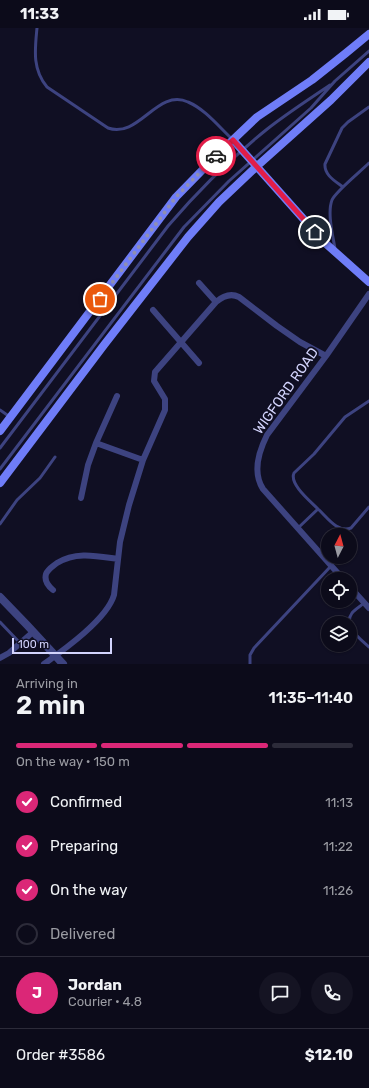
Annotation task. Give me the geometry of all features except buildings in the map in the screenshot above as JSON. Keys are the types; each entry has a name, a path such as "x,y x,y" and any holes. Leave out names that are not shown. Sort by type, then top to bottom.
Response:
{"main road":[{"path":"0,431 176,197 257,117 312,80 369,34"},
{"path":"0,483 104,344 188,237 254,164 331,100 369,62"},
{"path":"233,140 336,253 369,282"}],"street":[{"path":"199,283 216,302"},
{"name":"WIGFORD ROAD","path":"337,572 259,483 258,462 260,449 267,435 326,356 369,294"},
{"path":"44,664 98,620 112,602 124,522 143,460 166,405 165,399 154,381 155,372 216,302 225,296 235,295 300,342 326,356"},
{"path":"153,310 181,341 199,364"},
{"path":"81,498 85,476 96,443 117,396"},
{"path":"96,443 143,460"},
{"path":"53,590 46,582 47,572 50,568 65,558 74,556 94,556 118,559"},
{"path":"357,595 369,608"},
{"path":"0,598 27,624 63,664"},
{"path":"0,658 9,653 33,632"}],"lane":[{"path":"37,28 35,52 36,64 41,80 47,87 108,128 119,130 127,128 164,103 175,99 193,104 206,114 233,140"},
{"path":"0,469 184,227 229,181 254,164 336,81 369,51"},
{"path":"0,448 168,226 201,190 265,131 336,81"},
{"path":"343,187 327,174 325,164 342,128 348,122 369,108"},
{"path":"336,253 332,226 331,204 335,196 343,187 369,163"},
{"path":"369,401 345,417 314,454 294,473 293,476 294,482 318,509 336,526 344,530 351,528 369,507"},
{"path":"0,410 10,417"},
{"path":"0,524 17,500 40,478 56,457"},
{"path":"298,528 318,509"},
{"path":"250,664 250,655 254,648 331,566"},
{"path":"364,603 352,614 350,619 351,628 356,636 369,647"},
{"path":"0,622 20,643"}],"way so far":[{"path":"100,299 176,197 216,156"}],"route":[{"path":"216,156 233,140 315,232"}]}
